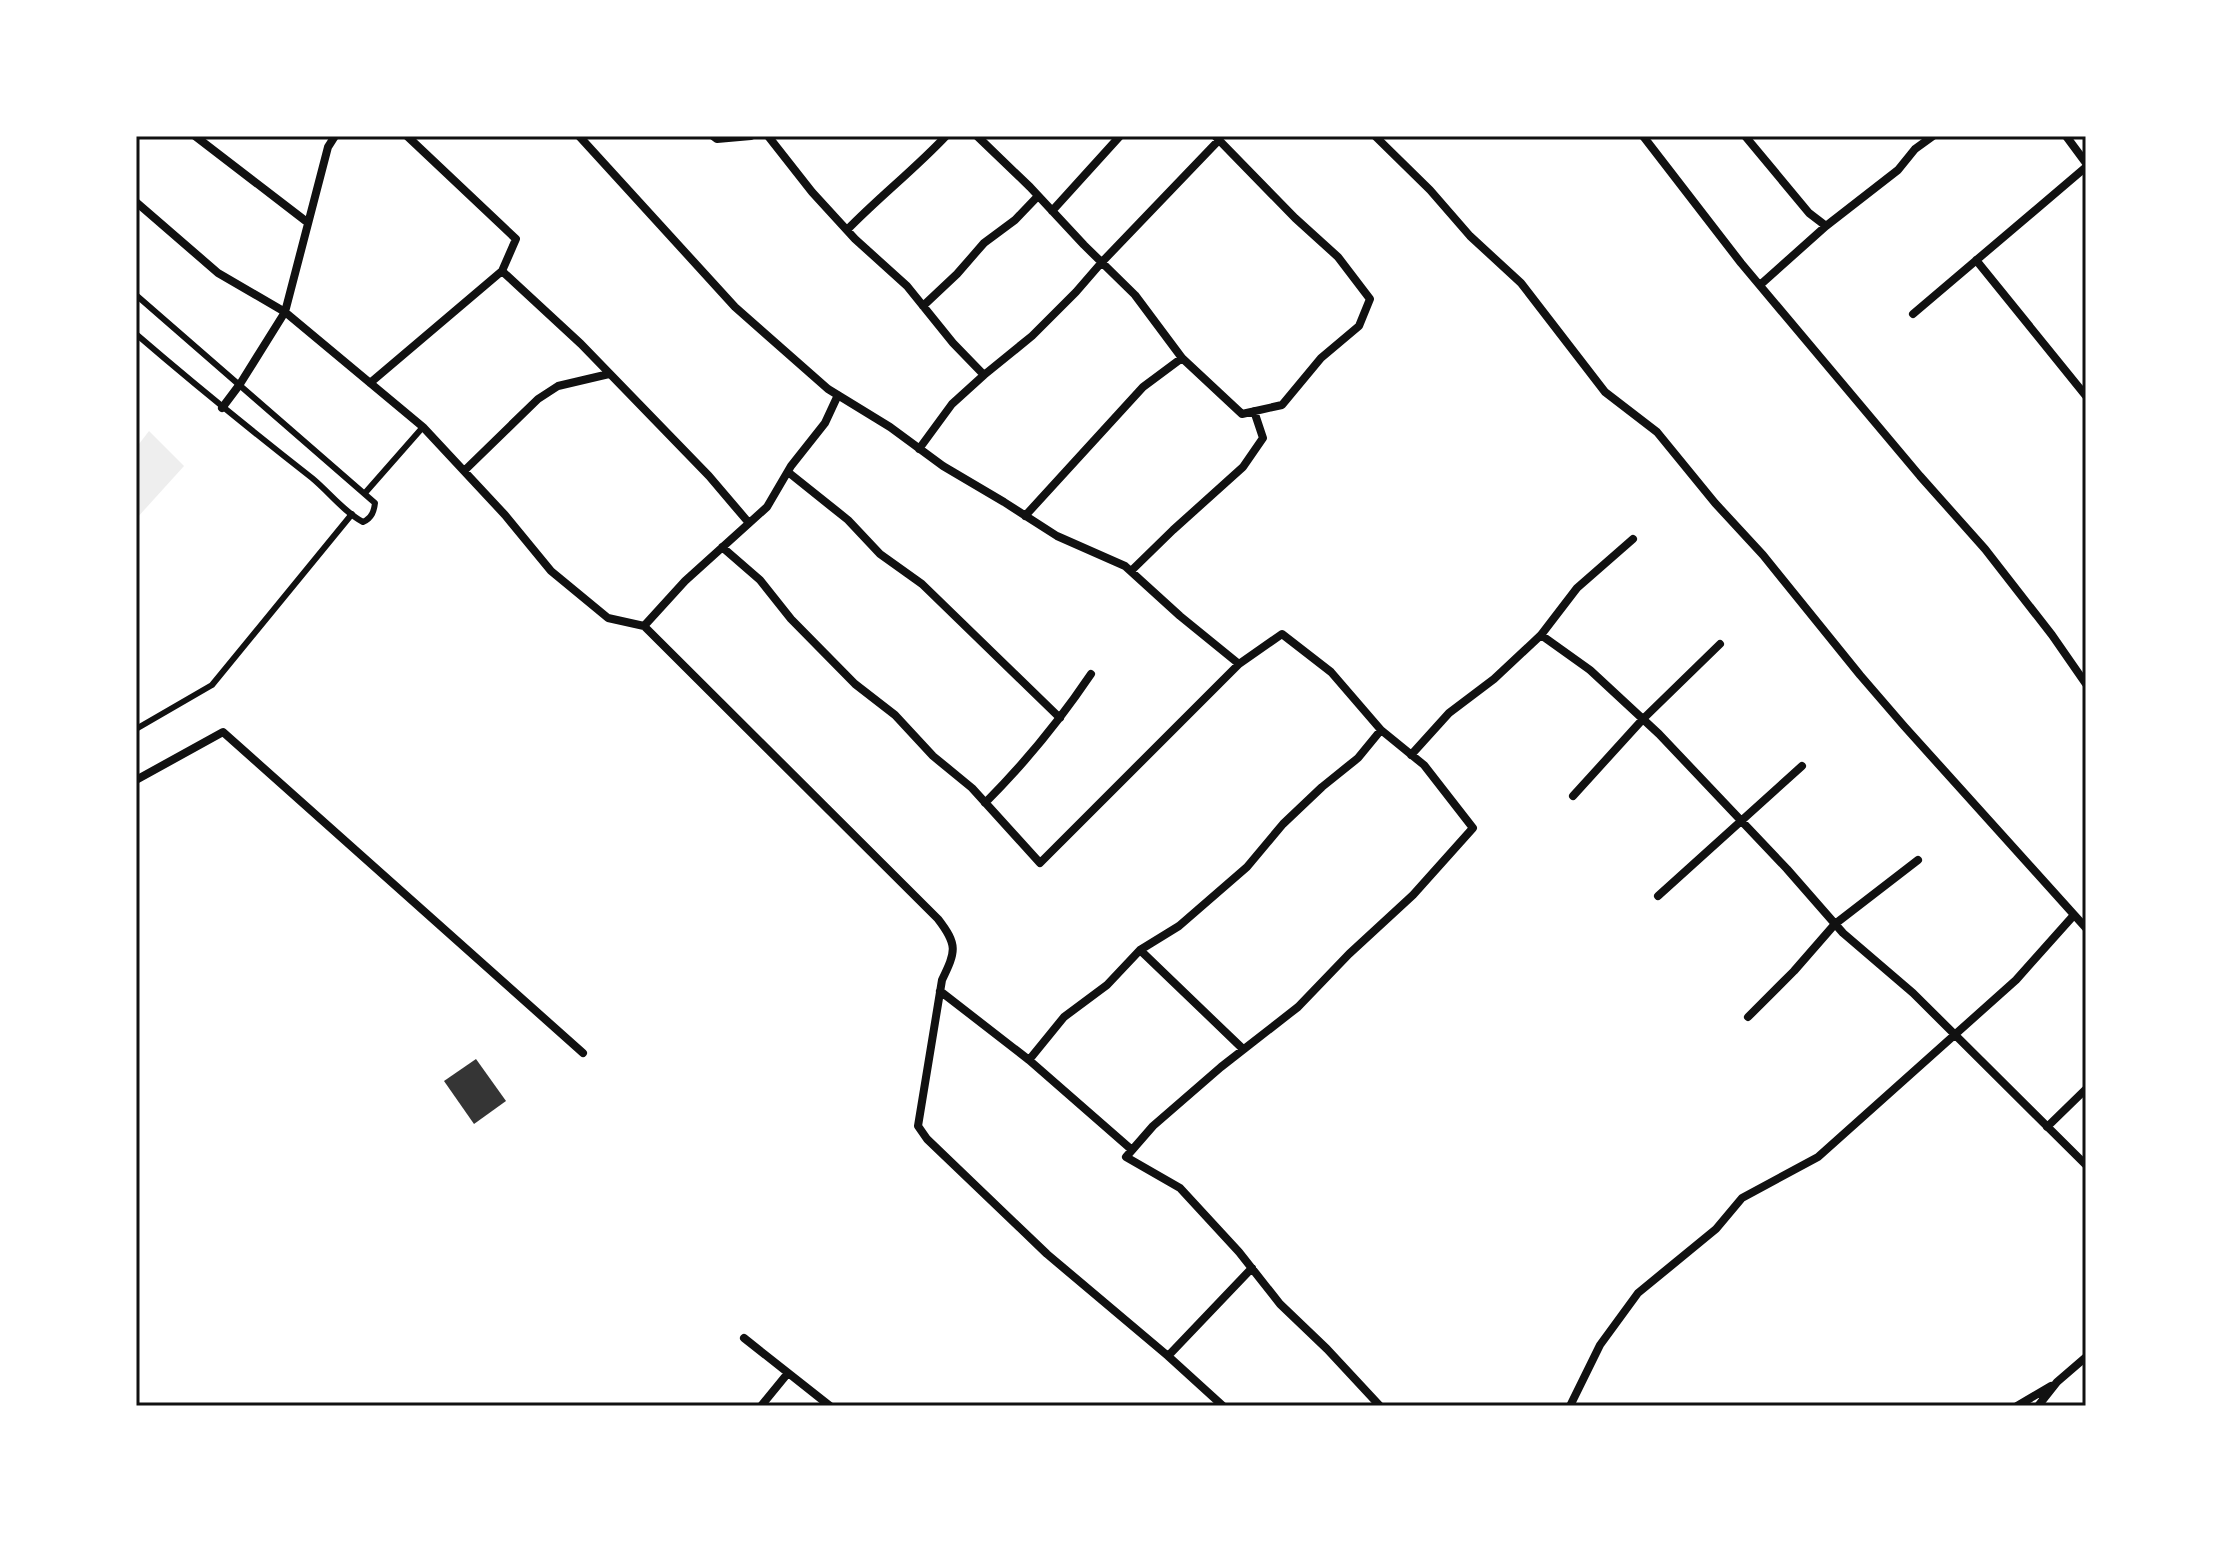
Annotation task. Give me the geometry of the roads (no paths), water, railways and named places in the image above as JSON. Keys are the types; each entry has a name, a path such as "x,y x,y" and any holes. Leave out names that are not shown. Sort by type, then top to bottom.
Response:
{"street":[{"path":"195,136 307,222"},
{"path":"222,408 285,312 328,147 335,136"},
{"path":"370,383 502,271 516,239 407,136"},
{"path":"579,136 735,307 782,351 838,395 890,427 943,466 1057,536 1125,566 1239,664"},
{"path":"713,136 717,139 751,136"},
{"path":"768,136 812,192 907,286 953,343 984,375"},
{"path":"847,230 946,136"},
{"path":"919,449 952,404 1032,336 1076,292 1102,262 1217,138 1338,257 1370,299 1359,326 1321,358 1282,405 1242,414 1182,358 1135,295 1102,262 1052,211 1038,196 977,136"},
{"path":"1052,211 1120,136"},
{"path":"1375,136 1430,190 1470,236 1521,283 1605,392 1657,432 1895,716 2086,928"},
{"path":"1643,136 1760,285 1900,453 1985,549 2086,684"},
{"path":"1745,136 1809,213 1826,226"},
{"path":"1913,314 2086,165 2066,136"},
{"path":"1760,285 1826,226 1898,170 1915,149 1931,137"},
{"path":"923,306 984,243 1015,220 1038,196"},
{"path":"136,202 218,273 285,312 423,427 505,515 551,571 608,618 644,626 938,919 952,937 952,959 942,980 918,1126 927,1139 1047,1254 1223,1406"},
{"path":"1976,260 2086,396"},
{"path":"502,271 709,476 749,523"},
{"path":"1025,516 1143,387 1182,358"},
{"path":"464,471 548,392 558,386 609,374"},
{"path":"644,626 685,581 767,507 788,472 825,423 838,395"},
{"path":"1131,571 1243,467 1263,438 1254,411"},
{"path":"788,472 848,520 880,554 922,584 1060,718"},
{"path":"1411,755 1449,713 1494,679 1541,635 1577,588 1633,539"},
{"path":"722,547 760,580 791,619 846,676 895,715 933,756 972,788 1040,863 1239,664 1282,634 1331,672 1381,730 1424,765 1473,828 1413,895 1298,1007 1243,1049 1153,1126 1126,1157 1180,1188 1280,1304 1380,1406"},
{"path":"1541,635 1590,670 1643,719 1741,820 1835,924 1913,993 2086,1165"},
{"path":"1573,796 1643,719 1720,644"},
{"path":"985,803 1060,718 1091,674"},
{"path":"1029,1060 1064,1017 1107,985 1140,950 1179,926 1247,867 1283,824 1358,758 1381,730"},
{"path":"136,780 223,732 583,1053"},
{"path":"1658,896 1802,766"},
{"path":"1748,1017 1835,924 1918,860"},
{"path":"1570,1406 1600,1345 1638,1293 1716,1229 1742,1198 1818,1157 2016,980 2074,915"},
{"path":"1140,950 1243,1049"},
{"path":"940,991 1029,1060 1132,1150"},
{"path":"2047,1127 2086,1089"},
{"path":"1168,1356 1252,1268"},
{"path":"744,1338 830,1406"},
{"path":"2017,1406 2057,1382 2086,1357"},
{"path":"761,1406 788,1373"},
{"path":"2038,1406 2057,1382"}],"lane":[{"path":"136,295 365,493 375,503 369,519 363,522 352,514 136,334"},
{"path":"365,493 423,427"},
{"path":"136,729 212,685 352,514"}]}
